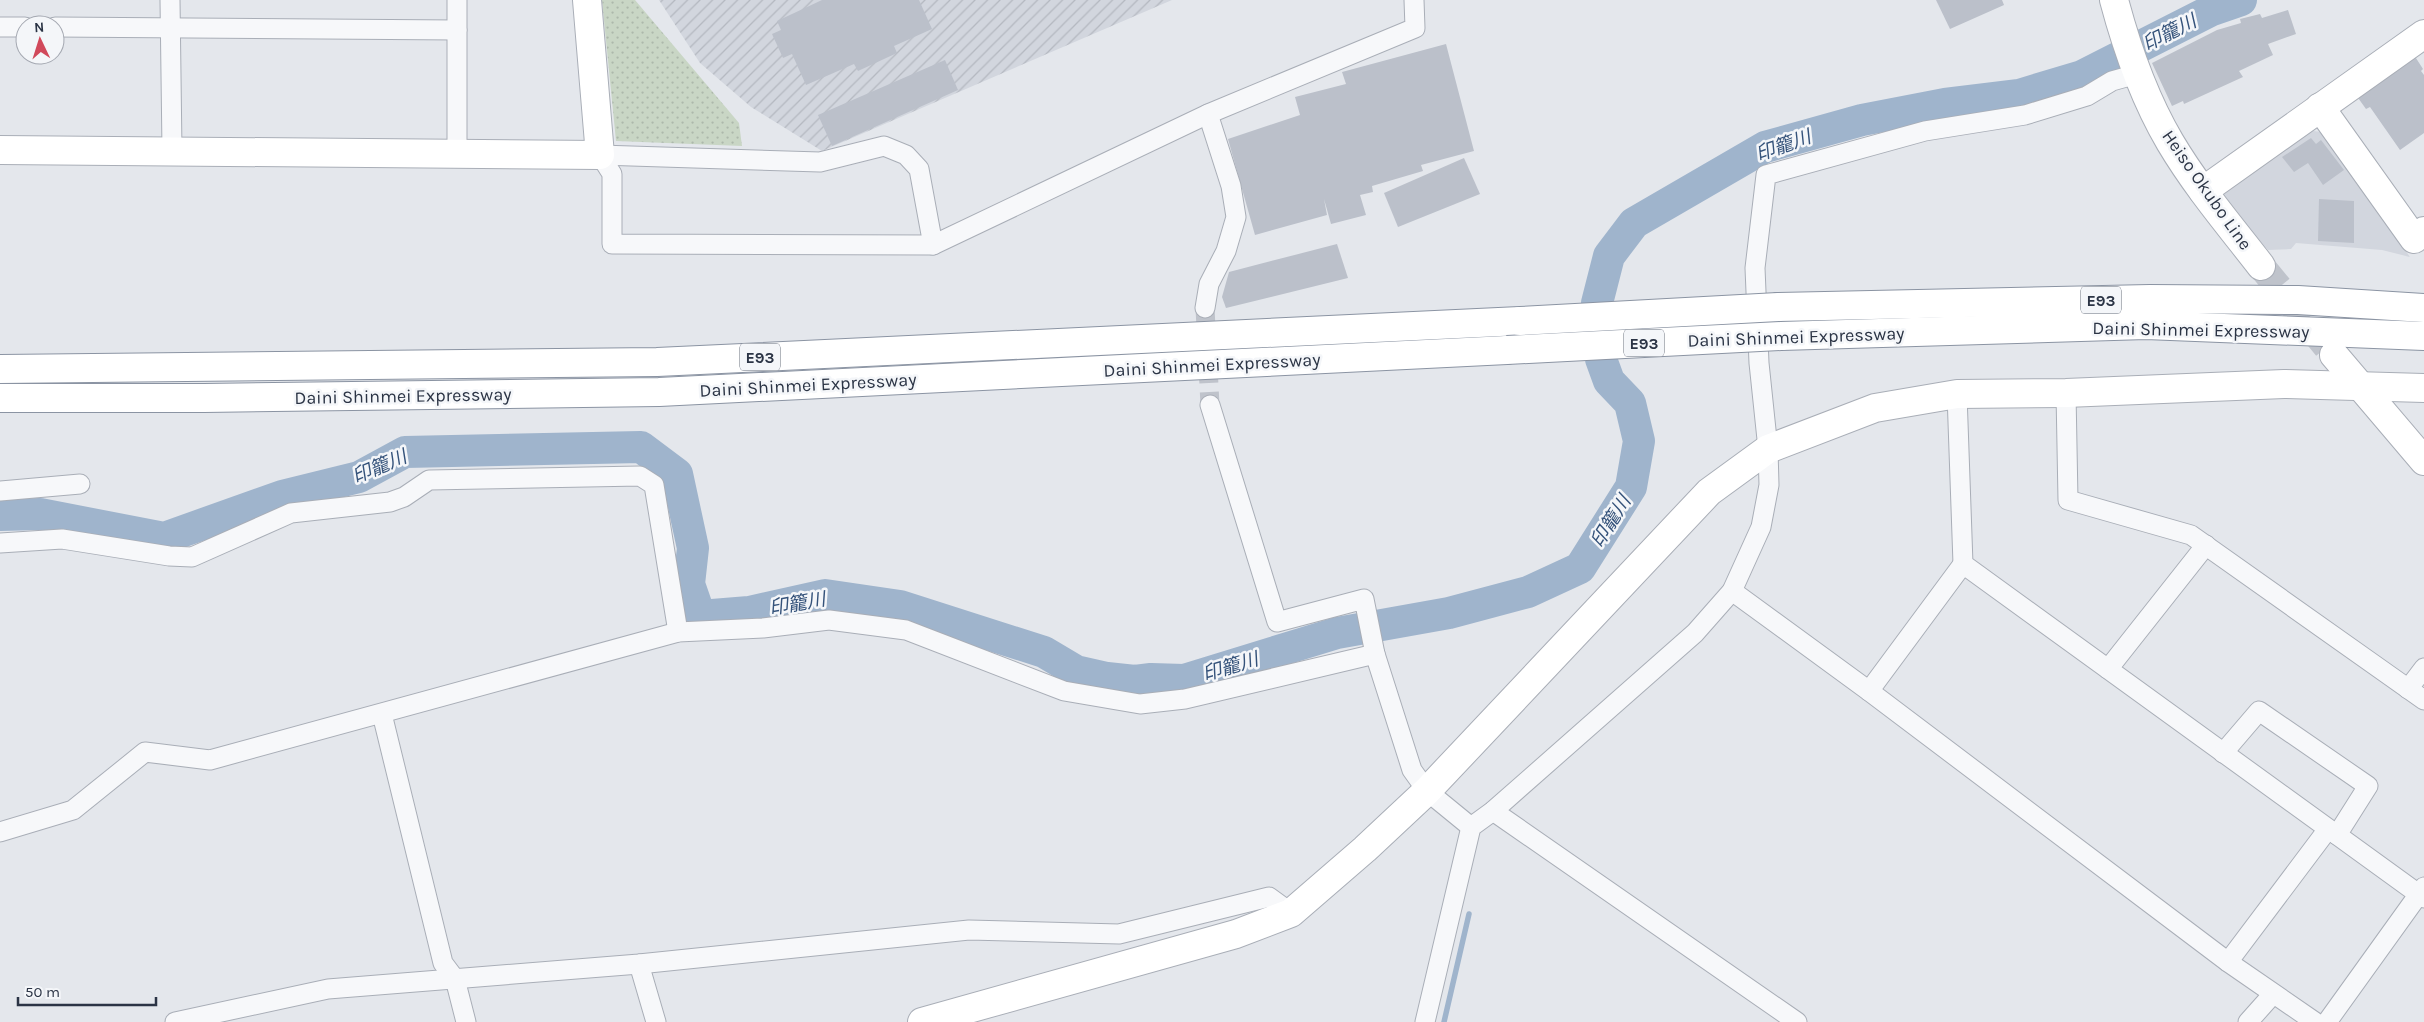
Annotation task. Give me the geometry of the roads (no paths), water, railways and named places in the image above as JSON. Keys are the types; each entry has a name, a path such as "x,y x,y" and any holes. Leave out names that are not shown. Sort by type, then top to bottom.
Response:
{"main road":[{"path":"0,150 600,155 587,0"},
{"name":"Heiso Okubo Line","path":"2114,0 2132,60 2170,142 2203,192 2260,266"},
{"path":"2203,192 2424,34"},
{"path":"2320,107 2414,238 2424,231"},
{"name":"Daini Shinmei Expressway","path":"0,369 657,362 1778,307 2150,299 2298,300 2424,308"},
{"name":"Daini Shinmei Expressway","path":"0,398 204,398 659,392 1781,336 2146,326 2424,336"},
{"path":"2334,355 2424,461"},
{"path":"922,1022 1236,934 1291,913 1364,850 1427,791 1710,492 1768,449 1875,408 1957,394 2066,393 2284,384 2424,388"}],"street":[{"path":"170,0 172,150"},
{"path":"457,0 457,154"},
{"path":"600,155 612,174 612,244 933,245 1208,114 1415,28 1414,0"},
{"path":"0,27 15,27"},
{"path":"65,27 457,30"},
{"path":"1425,1022 1471,827 1493,811 1695,633 1732,591 1761,527 1769,485 1768,449 1759,363 1755,268 1766,175 1925,132 2025,115 2087,96 2112,81 2132,60"},
{"path":"1205,308 1209,284 1226,251 1236,217 1231,186 1208,114"},
{"path":"600,155 820,162 884,146 906,155 919,169 933,245"},
{"path":"2066,393 2068,500 2191,534 2424,700"},
{"path":"1868,691 1963,564 1957,394"},
{"path":"1210,405 1277,622 1364,599 1375,654 1412,770 1427,791 1471,827"},
{"path":"0,543 62,539 169,556 192,557 291,513 390,502 404,497 429,480 640,476 654,485 678,632"},
{"path":"0,491 80,484"},
{"path":"2108,669 2206,545"},
{"path":"1963,564 2332,832 2422,893 2327,1022"},
{"path":"1732,591 2228,962 2315,1022"},
{"path":"0,832 73,810 145,752 210,760 678,632 763,628 828,620 906,630 1064,691 1140,704 1185,699 1375,654"},
{"path":"2408,689 2424,668"},
{"path":"2223,753 2259,710 2368,786 2228,962"},
{"path":"382,714 444,963 455,978 466,1022"},
{"path":"1493,811 1797,1022"},
{"path":"174,1022 328,989 639,964 969,930 1119,934 1269,897 1291,913"},
{"path":"639,964 656,1022"},
{"path":"2248,1022 2273,994"}],"waterway":[{"name":"印籠川","path":"0,515 40,514 164,538 282,496 359,477 405,452 641,447 677,474 693,548 689,584 700,616 749,612 825,595 900,606 1044,652 1076,671 1107,678 1135,681 1151,679 1184,680 1337,633 1449,613 1528,592 1580,568 1631,487 1639,441 1630,403 1609,381 1601,359 1597,303 1609,256 1634,223 1765,147 1862,120 1945,104 2019,95 2082,76 2212,10 2241,0"},
{"path":"1444,1022 1469,914"}],"tunnel":[{"path":"2261,266 2327,347"},
{"path":"1205,308 1210,405"}]}
